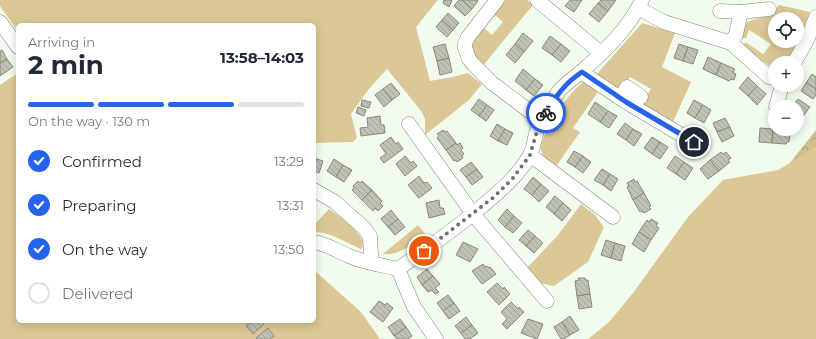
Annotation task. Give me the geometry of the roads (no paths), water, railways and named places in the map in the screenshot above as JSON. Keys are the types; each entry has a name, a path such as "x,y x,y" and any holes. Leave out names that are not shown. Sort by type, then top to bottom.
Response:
{"street":[{"path":"497,0 468,37 465,43 466,53 473,64 492,83 541,120"},
{"path":"537,0 601,53"},
{"path":"316,242 324,244 349,256 398,269 437,243 494,197 513,178 530,155 541,120 560,90 571,79 582,72 601,53 626,26 640,4 664,22 730,43 768,75"},
{"path":"720,11 741,12 769,9"},
{"path":"730,43 736,34 741,12"},
{"path":"798,56 807,40 816,17"},
{"path":"0,22 16,44"},
{"path":"582,72 620,98 694,142"},
{"path":"620,98 627,87 641,96"},
{"path":"409,124 472,214 547,301"},
{"path":"530,155 613,217"},
{"path":"316,191 336,202 364,228 370,236 371,255 368,262"},
{"path":"398,269 414,307 436,339"}]}
